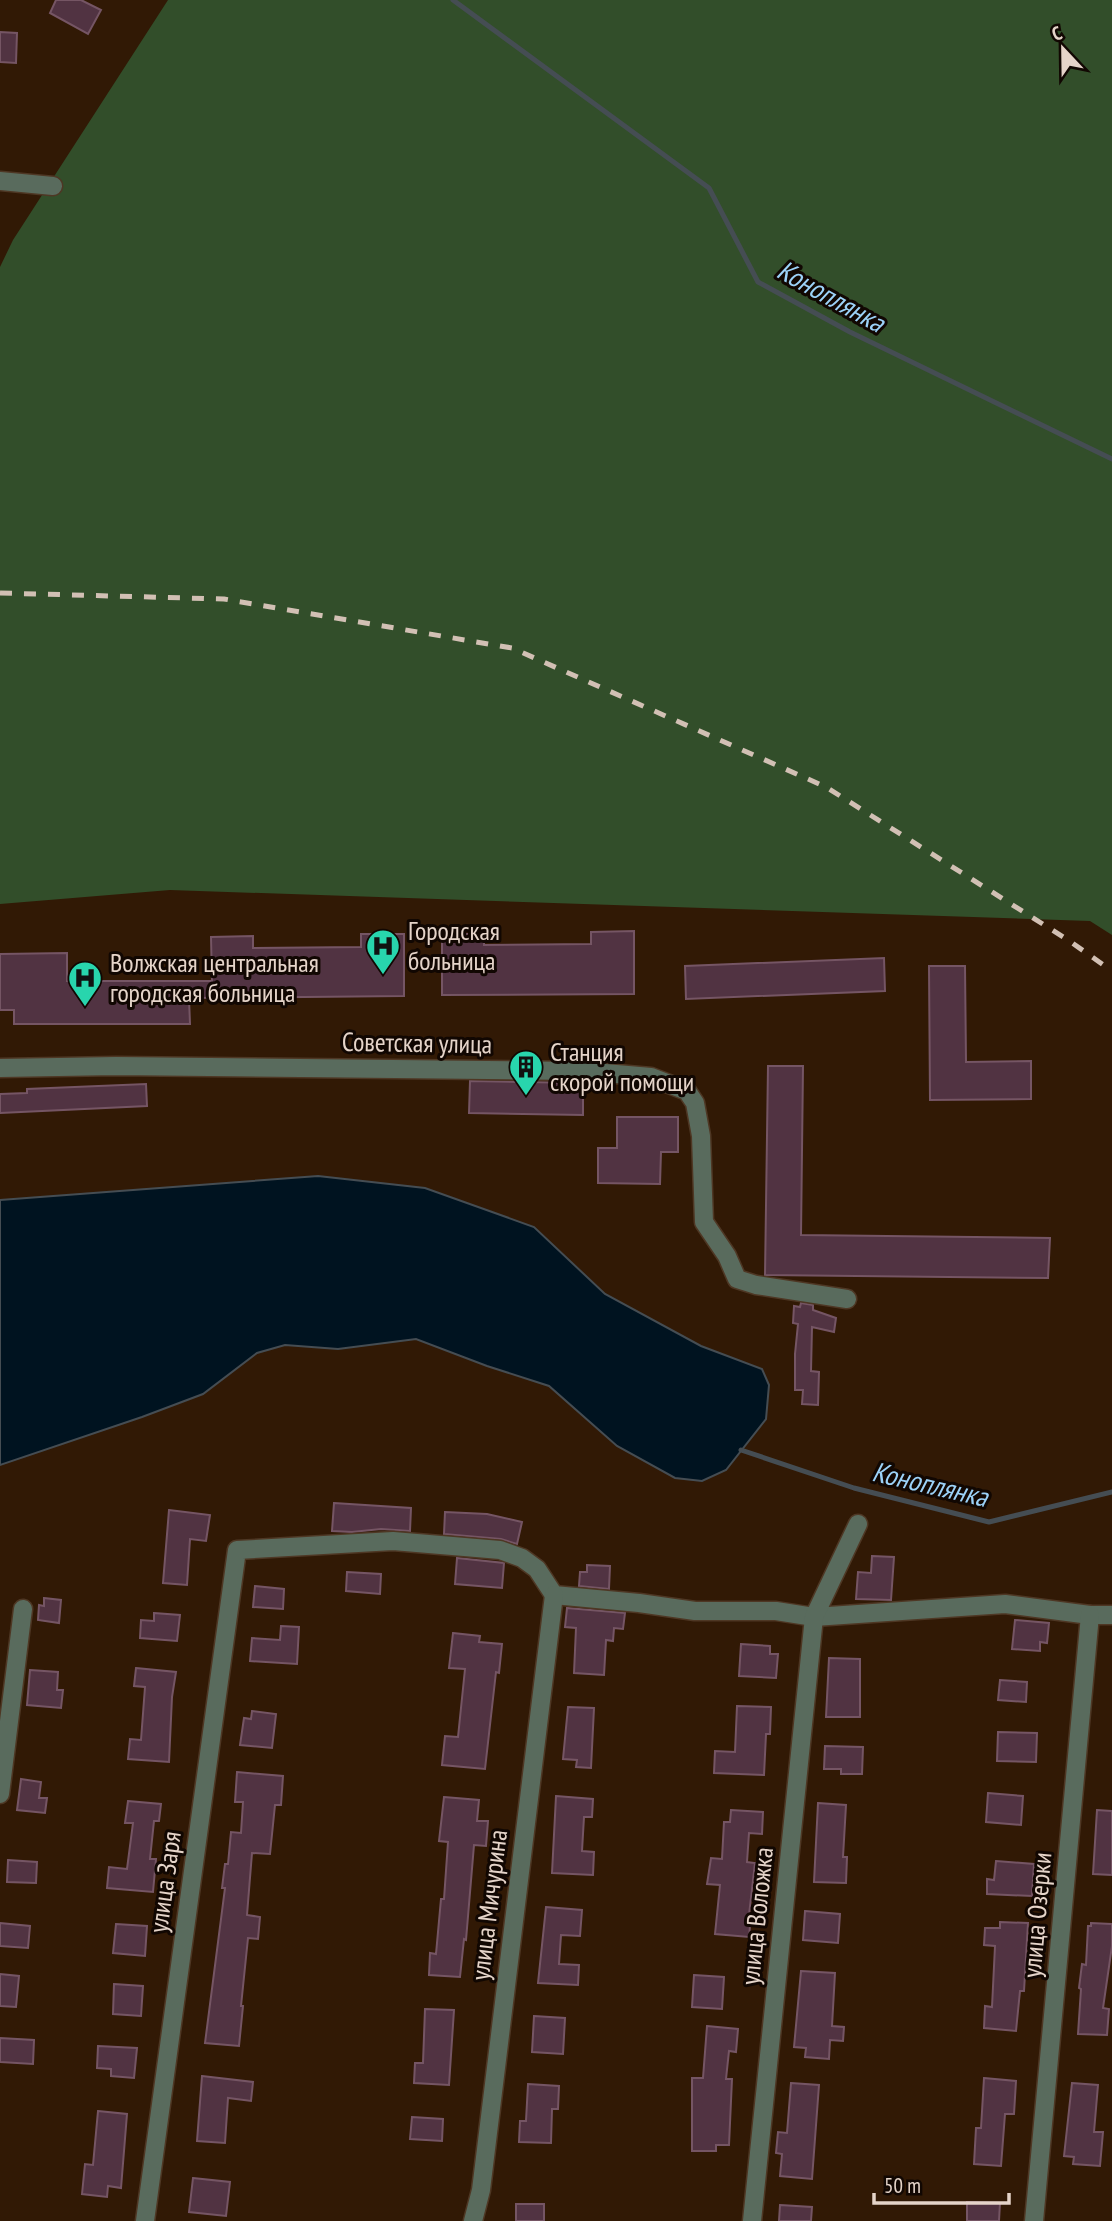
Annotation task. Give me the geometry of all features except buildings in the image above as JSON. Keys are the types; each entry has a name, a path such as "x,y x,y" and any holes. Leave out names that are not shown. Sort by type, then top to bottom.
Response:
{"street":[{"path":"0,181 53,186"},
{"name":"Советская улица","path":"0,1068 116,1066 582,1071 651,1077 687,1091 695,1103 701,1136 704,1222 727,1256 737,1279 756,1285 848,1299"},
{"path":"814,1617 859,1524"},
{"name":"улица Заря","path":"145,2221 237,1549 393,1541 500,1550 522,1558 537,1569 554,1595"},
{"path":"554,1595 695,1611 776,1611 814,1617 1005,1604 1090,1615 1112,1615"},
{"name":"улица Мичурина","path":"474,2221 481,2190 554,1595"},
{"path":"0,1794 23,1609"},
{"name":"улица Озерки","path":"1034,2221 1090,1615"},
{"name":"улица Воложка","path":"752,2221 814,1617"}],"green space":[{"path":"168,0 1112,0 1112,935 1090,921 170,890 0,904 0,267 13,240"}],"water":[{"path":"318,1176 425,1188 534,1227 605,1294 701,1346 762,1369 769,1385 766,1419 726,1470 702,1481 675,1478 617,1446 549,1386 416,1339 338,1349 285,1345 257,1353 203,1394 0,1465 0,1200"}],"waterway":[{"name":"Коноплянка","path":"453,0 709,188 758,282 850,332 1112,459"},
{"name":"Коноплянка","path":"741,1450 854,1488 989,1522 1112,1492"}],"railway":[{"path":"0,593 224,599 512,648 826,787 1068,940 1112,971"}],"place":[{"name":"Городская больница","path":"383,976"},
{"name":"Волжская центральная городская больница","path":"85,1008"},
{"name":"Станция скорой помощи","path":"526,1097"}]}
